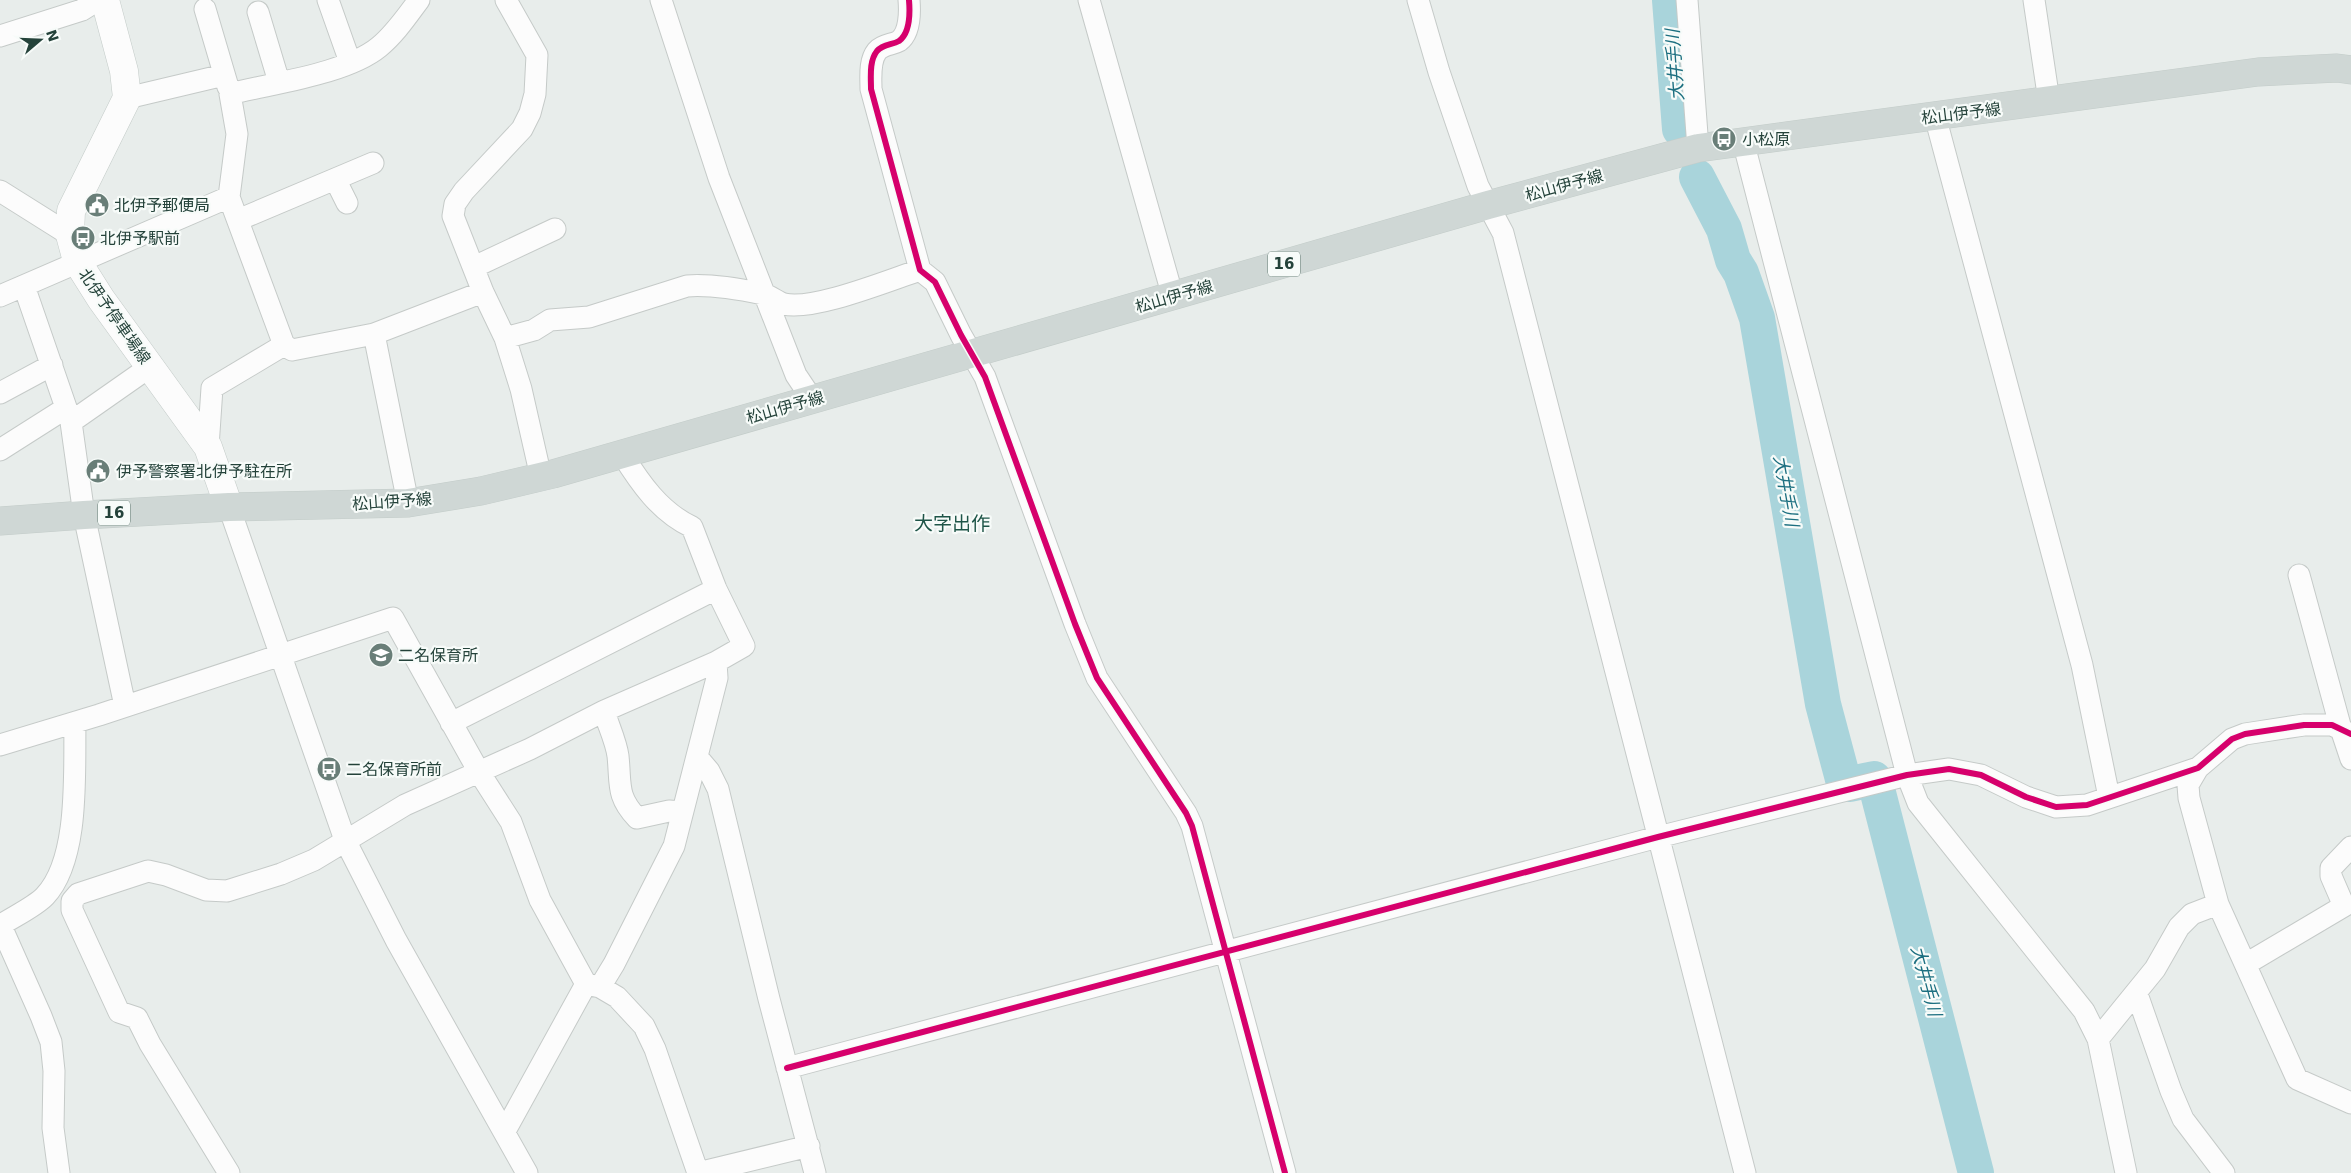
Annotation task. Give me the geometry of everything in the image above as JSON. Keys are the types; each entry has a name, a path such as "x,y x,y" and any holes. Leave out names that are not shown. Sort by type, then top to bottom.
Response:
{"main road":[{"path":"105,0 124,71 127,98"},
{"name":"松山伊予線","path":"0,522 229,507 408,503 481,491 622,454 1488,206 1698,148 2258,72 2337,68 2351,70"},
{"name":"北伊予停車場線","path":"127,98 71,211 70,235 77,262 101,299 208,446 229,507"}],"street":[{"path":"0,36 82,10 98,0"},
{"path":"328,0 350,62"},
{"path":"127,98 227,84 279,82 310,75 360,59 379,47 419,0"},
{"path":"506,0 537,55 535,94 530,113 522,129 464,191 455,204 453,216 483,292 505,338 521,389 540,477"},
{"path":"661,0 719,178 796,375 812,399"},
{"path":"909,0 906,31 877,51 870,67 871,89 920,270 935,282 985,377 1075,624 1097,678 1186,813 1192,826 1227,952 1284,1173"},
{"path":"1089,0 1173,296"},
{"path":"1418,0 1439,72 1478,186 1503,233 1745,1173"},
{"path":"1687,0 1698,148"},
{"path":"2034,0 2049,101"},
{"path":"205,9 227,84 237,134 229,197 284,344 292,350 374,334 483,292"},
{"path":"258,12 279,82"},
{"path":"1934,116 2082,665 2109,798"},
{"path":"1743,141 1907,775 1918,802 2084,1011 2098,1040 2126,1173"},
{"path":"238,220 373,163"},
{"path":"336,179 347,203"},
{"path":"0,191 70,235"},
{"path":"0,296 229,197"},
{"path":"474,267 554,229"},
{"path":"505,338 534,330 550,320 590,317 687,286 701,285 765,294 784,304 802,305 838,297 920,270"},
{"path":"24,286 69,415 84,515 125,706"},
{"path":"374,334 408,503"},
{"path":"208,446 212,388 284,344"},
{"path":"0,393 52,365"},
{"path":"0,450 69,415 151,366"},
{"path":"228,1173 150,1044 137,1018 119,1012 72,910 72,901 78,894 148,871 166,875 206,890 227,891 281,874 314,860 405,805 530,749 604,711 716,662 744,646 716,589 692,527 678,520 641,485 622,454"},
{"path":"229,507 279,656 345,840 396,940 528,1173"},
{"path":"2299,575 2346,732 2351,759"},
{"path":"451,723 716,589"},
{"path":"0,745 393,618 479,772 511,822 540,900 593,985 617,997 644,1026 655,1049 698,1173 809,1146"},
{"path":"505,1131 593,985 614,964 674,846 717,678 716,662"},
{"path":"604,711 618,755 620,795 627,807 637,818 670,811 682,812"},
{"path":"59,1173 53,1128 54,1071 51,1042 0,925 45,897 58,876 69,842 73,801 74,722"},
{"path":"2346,732 2332,725 2304,725 2244,734 2232,739 2198,768 2188,785 2188,798 2218,904 2297,1079 2351,1102"},
{"path":"698,758 709,771 718,789 815,1173"},
{"path":"787,1068 1658,837 1907,775 1949,769 1981,775 2026,797 2056,807 2087,805 2198,768"},
{"path":"2246,964 2344,906 2331,876 2330,868 2351,847"},
{"path":"45,897 72,901"},
{"path":"2098,1040 2156,969 2179,927 2192,914 2218,904"},
{"path":"2137,994 2171,1091 2183,1119 2224,1173"}],"waterway":[{"name":"大井手川","path":"1670,0 1680,129"},
{"name":"大井手川","path":"1697,177 1724,229 1733,260 1741,273 1757,318 1823,704 1844,783 1850,784 1874,779"},
{"name":"大井手川","path":"1877,789 1976,1173"}],"cycle path":[{"path":"909,0 908,22 903,37 899,41 882,47 874,55 871,69 871,89 920,270 935,282 961,335 985,377 1075,624 1097,678 1186,813 1192,826 1285,1173"},
{"path":"787,1068 1658,837 1907,775 1949,769 1981,775 2026,797 2056,807 2087,805 2198,768 2232,739 2245,734 2304,725 2332,725 2351,734"}],"place":[{"name":"小松原","path":"1724,139"},
{"name":"北伊予郵便局","path":"97,205"},
{"name":"北伊予駅前","path":"83,238"},
{"name":"伊予警察署北伊予駐在所","path":"98,471"},
{"name":"二名保育所","path":"381,655"},
{"name":"二名保育所前","path":"329,769"}],"district":[{"name":"大字出作","path":"952,523"}]}
